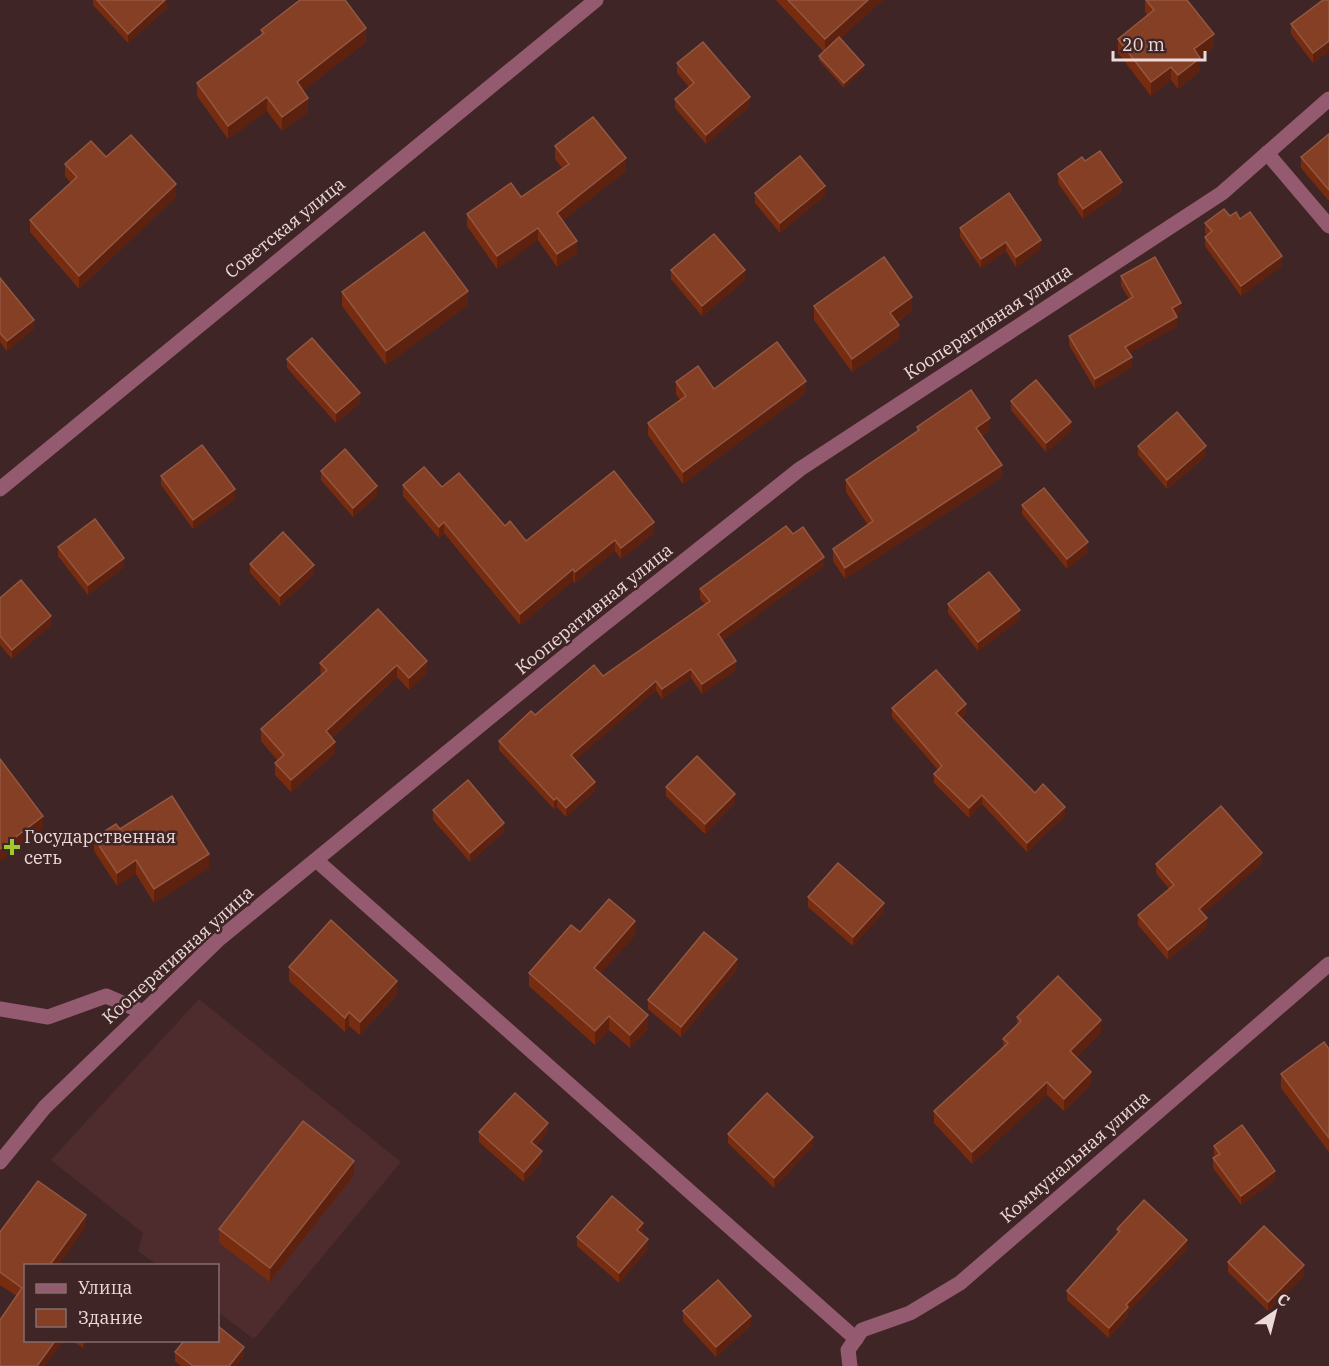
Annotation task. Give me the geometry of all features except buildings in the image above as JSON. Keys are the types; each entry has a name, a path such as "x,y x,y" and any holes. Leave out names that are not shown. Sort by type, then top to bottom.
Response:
{"street":[{"name":"Советская улица","path":"0,489 596,0"},
{"name":"Кооперативная улица","path":"0,1162 45,1107 218,940 800,468 1221,193 1329,99"},
{"path":"1267,153 1329,226"},
{"path":"316,860 856,1339 849,1350 850,1366"},
{"name":"Коммунальная улица","path":"856,1339 862,1330 910,1313 960,1283 1329,964"},
{"path":"0,1009 48,1017 106,996 143,1012"}],"shaded area":[{"path":"199,999 401,1162 254,1339 219,1313 219,1264 156,1264 138,1251 143,1233 51,1160"}],"place":[{"name":"Государственная сеть","path":"12,847"}]}
